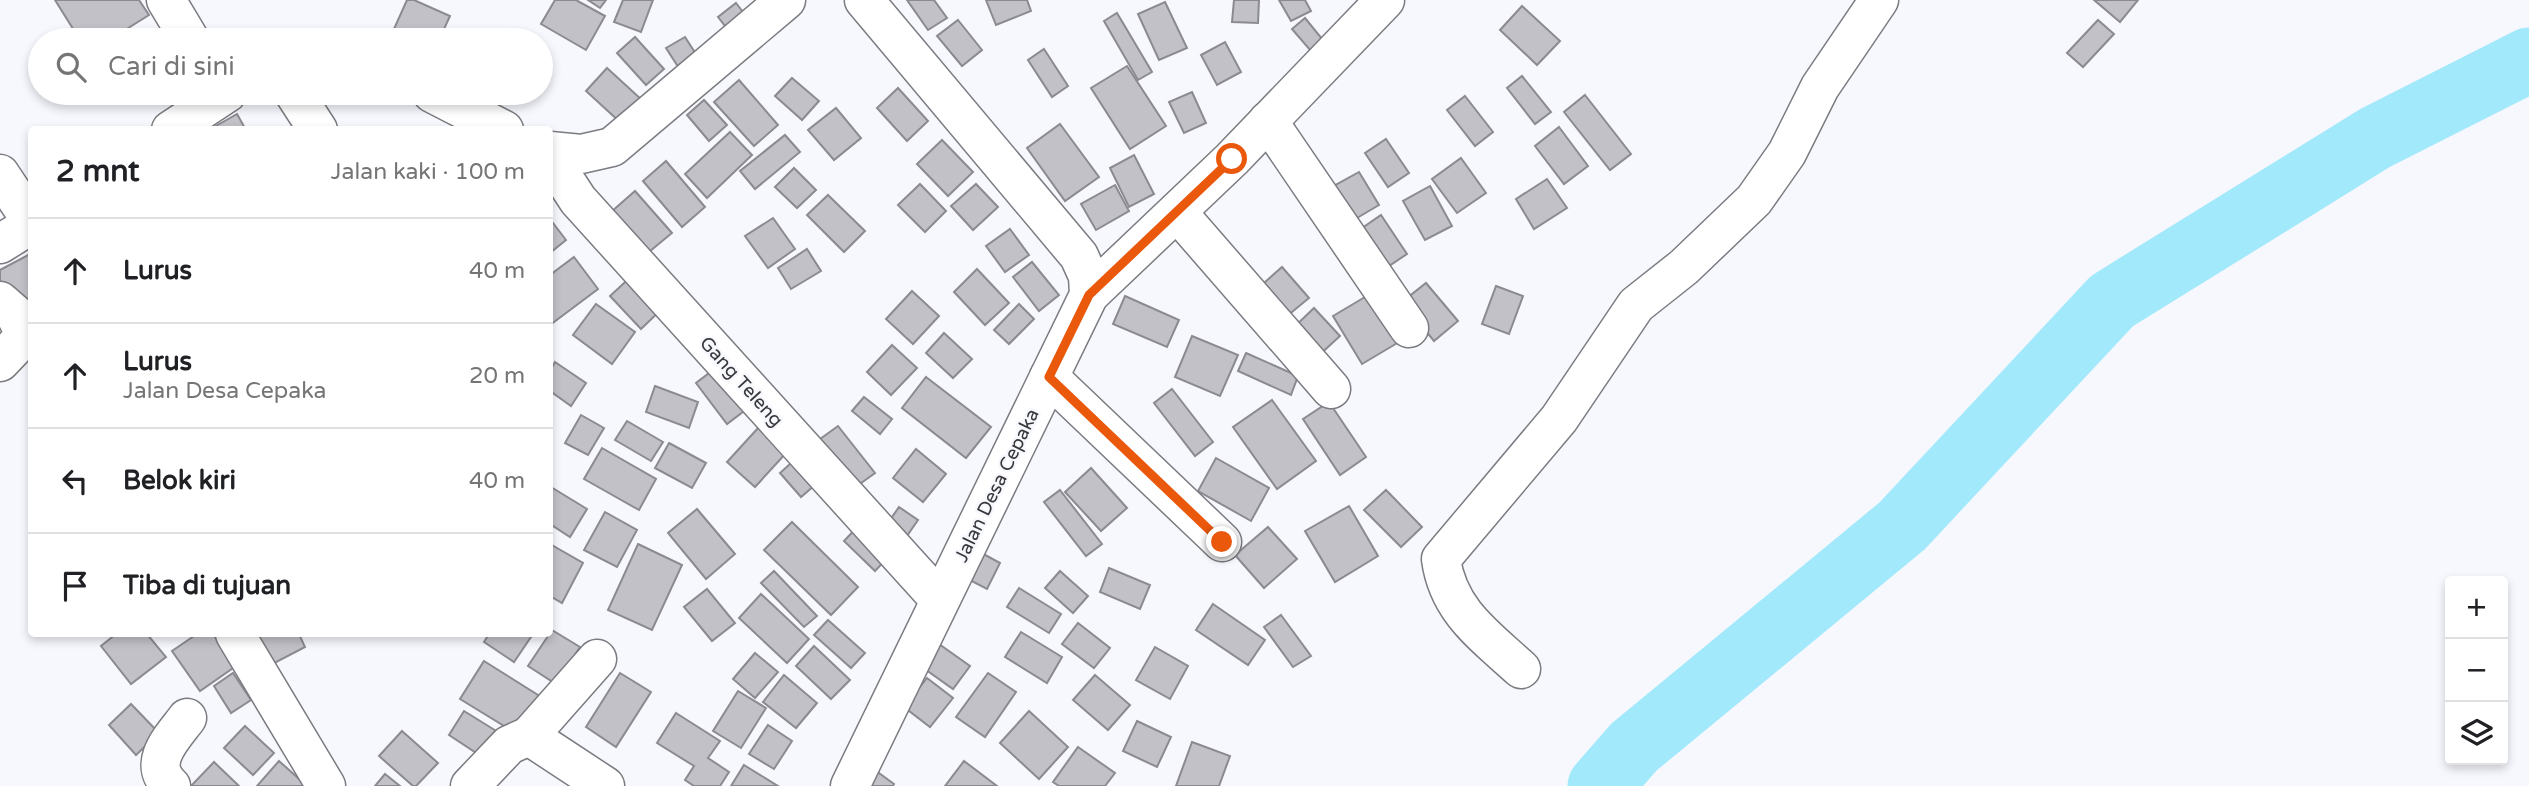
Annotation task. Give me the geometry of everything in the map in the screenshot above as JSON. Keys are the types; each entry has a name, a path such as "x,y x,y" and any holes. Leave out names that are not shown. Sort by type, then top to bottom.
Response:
{"street":[{"path":"166,0 183,28"},
{"path":"553,151 581,154 612,147 786,0"},
{"path":"864,0 1079,256 1088,276 1089,295"},
{"path":"1089,295 1177,212 1385,0"},
{"path":"1521,669 1463,615 1443,578 1440,559 1559,419 1636,305 1684,267 1754,200 1787,153 1820,87 1880,0"},
{"path":"178,126 208,105"},
{"path":"302,105 316,126"},
{"path":"455,105 496,126"},
{"path":"1268,121 1409,328"},
{"name":"Gang Teleng","path":"553,162 578,200 940,600"},
{"path":"0,174 28,217"},
{"path":"1177,212 1331,389"},
{"path":"0,244 28,226"},
{"name":"Jalan Desa Cepaka","path":"850,786 1089,295"},
{"path":"0,301 15,314 23,331 20,341 0,362"},
{"path":"1049,377 1222,542"},
{"path":"236,637 326,786"},
{"path":"470,786 509,745 529,736 597,659"},
{"path":"171,786 159,764 161,755 187,718"},
{"path":"529,736 605,786"}],"building":[{"path":"55,0 139,0 149,15 128,28 72,28"},
{"path":"407,0 414,0 450,16 444,28 394,28"},
{"path":"555,0 576,0 605,16 586,50 553,31 553,28 541,24"},
{"path":"588,0 606,0 600,8"},
{"path":"623,0 653,0 641,32 614,22"},
{"path":"907,0 934,0 947,18 928,30"},
{"path":"986,0 1027,0 1031,11 996,25"},
{"path":"1234,0 1259,0 1258,23 1232,22"},
{"path":"1279,0 1305,0 1311,11 1291,21"},
{"path":"2094,0 2138,0 2120,22"},
{"path":"1165,2 1187,48 1159,60 1138,14"},
{"path":"736,3 754,26 736,40 718,17"},
{"path":"1522,6 1560,41 1537,65 1500,30"},
{"path":"1117,13 1152,72 1138,80 1104,21"},
{"path":"1305,18 1323,40 1310,50 1292,29"},
{"path":"958,20 982,50 962,66 937,36"},
{"path":"2098,20 2114,34 2083,67 2067,53"},
{"path":"635,37 664,69 646,85 617,53"},
{"path":"685,37 705,68 686,79 666,48"},
{"path":"1225,42 1241,72 1217,85 1201,55"},
{"path":"1044,49 1068,86 1052,97 1028,60"},
{"path":"1127,66 1166,126 1130,149 1091,88"},
{"path":"607,68 642,100 621,123 586,91"},
{"path":"1522,76 1551,112 1535,124 1507,88"},
{"path":"792,78 819,101 802,120 775,96"},
{"path":"739,80 778,125 754,146 714,102"},
{"path":"898,88 928,121 907,141 877,108"},
{"path":"1192,92 1206,123 1184,133 1169,102"},
{"path":"1585,95 1631,154 1610,170 1564,112"},
{"path":"1465,96 1493,132 1475,146 1447,110"},
{"path":"704,100 727,125 709,141 687,115"},
{"path":"836,108 861,138 834,160 808,130"},
{"path":"237,114 244,126 216,126"},
{"path":"1060,124 1099,177 1065,201 1027,148"},
{"path":"1559,127 1588,166 1564,184 1535,146"},
{"path":"730,132 752,155 707,198 685,174"},
{"path":"785,135 800,152 755,189 740,171"},
{"path":"1386,139 1409,173 1388,187 1365,153"},
{"path":"942,140 973,172 948,196 917,164"},
{"path":"1134,155 1154,194 1129,207 1110,168"},
{"path":"1461,158 1486,193 1457,213 1432,179"},
{"path":"666,161 705,207 682,227 643,181"},
{"path":"794,168 816,190 797,208 775,187"},
{"path":"1359,172 1379,205 1352,221 1332,187"},
{"path":"1547,179 1567,208 1534,229 1516,199"},
{"path":"920,184 946,211 925,232 898,205"},
{"path":"976,184 998,207 973,230 951,206"},
{"path":"1115,185 1129,211 1096,230 1081,204"},
{"path":"1430,186 1452,226 1425,240 1403,201"},
{"path":"635,191 672,233 638,261 603,219"},
{"path":"828,195 865,231 844,252 807,215"},
{"path":"1381,215 1407,254 1380,272 1355,233"},
{"path":"773,218 795,249 768,268 745,236"},
{"path":"553,223 566,240 553,251"},
{"path":"1010,229 1029,255 1005,272 986,246"},
{"path":"807,249 821,271 791,289 778,268"},
{"path":"28,255 28,312 0,294 0,270"},
{"path":"574,257 598,289 553,323 553,273"},
{"path":"1032,262 1059,295 1039,311 1013,277"},
{"path":"1282,267 1309,298 1281,321 1256,290"},
{"path":"977,269 1009,303 985,325 954,292"},
{"path":"636,272 666,305 641,329 610,296"},
{"path":"1426,283 1458,321 1434,341 1402,302"},
{"path":"1496,286 1523,296 1509,334 1482,324"},
{"path":"912,291 939,316 913,344 886,319"},
{"path":"1370,294 1399,342 1362,364 1333,316"},
{"path":"1125,296 1179,320 1167,347 1113,324"},
{"path":"596,304 635,332 612,364 573,335"},
{"path":"1019,304 1034,319 1009,344 994,330"},
{"path":"1314,308 1340,336 1316,358 1290,331"},
{"path":"944,333 972,359 953,378 926,353"},
{"path":"1192,336 1238,355 1220,396 1175,377"},
{"path":"892,345 917,368 891,395 867,372"},
{"path":"1246,353 1298,376 1291,395 1238,371"},
{"path":"555,362 586,383 571,406 553,393"},
{"path":"721,364 752,405 727,424 696,383"},
{"path":"926,377 991,427 966,458 902,408"},
{"path":"655,386 698,402 689,428 646,412"},
{"path":"1172,389 1213,442 1195,456 1154,403"},
{"path":"864,397 892,419 880,434 852,411"},
{"path":"1272,400 1316,461 1277,489 1233,427"},
{"path":"1329,402 1366,457 1340,475 1303,419"},
{"path":"581,415 604,428 588,455 565,443"},
{"path":"627,421 663,442 651,461 615,440"},
{"path":"838,426 875,473 853,489 816,442"},
{"path":"759,427 787,452 755,487 727,462"},
{"path":"669,443 706,463 692,488 655,468"},
{"path":"602,448 656,479 639,510 584,479"},
{"path":"916,449 946,474 923,502 893,478"},
{"path":"801,454 822,479 801,497 780,473"},
{"path":"1216,458 1269,488 1251,521 1198,491"},
{"path":"1091,468 1127,508 1101,531 1065,492"},
{"path":"553,488 587,509 570,537 553,526"},
{"path":"1060,490 1102,544 1086,556 1044,502"},
{"path":"1386,490 1422,527 1401,547 1364,510"},
{"path":"1349,506 1378,556 1335,582 1305,531"},
{"path":"899,507 918,520 902,543 883,530"},
{"path":"697,509 735,554 706,579 668,533"},
{"path":"605,512 637,530 617,567 584,550"},
{"path":"792,522 858,587 831,615 764,550"},
{"path":"862,522 893,552 875,571 844,541"},
{"path":"1268,527 1297,559 1264,588 1235,555"},
{"path":"638,544 682,565 652,630 608,610"},
{"path":"553,546 583,563 562,603 553,598"},
{"path":"976,550 1000,563 987,589 962,576"},
{"path":"1109,568 1150,585 1140,609 1100,592"},
{"path":"774,571 817,616 804,627 761,583"},
{"path":"1060,571 1088,596 1073,613 1045,588"},
{"path":"1019,588 1061,614 1049,633 1007,607"},
{"path":"707,589 735,623 712,641 684,607"},
{"path":"761,594 809,639 787,663 739,618"},
{"path":"1213,604 1265,640 1248,665 1196,630"},
{"path":"1281,615 1311,656 1293,667 1264,627"},
{"path":"828,620 865,653 851,668 814,635"},
{"path":"1078,623 1110,648 1094,668 1062,644"},
{"path":"553,631 580,647 556,684 528,666 547,637 553,637"},
{"path":"1021,632 1062,657 1047,683 1005,657"},
{"path":"112,637 149,637 166,657 131,684 101,646"},
{"path":"193,637 215,637 236,666 200,691 172,651"},
{"path":"246,637 300,637 305,647 263,669"},
{"path":"487,637 531,637 514,662 484,642"},
{"path":"939,644 970,666 953,689 922,667"},
{"path":"814,646 850,680 831,699 796,666"},
{"path":"1155,647 1188,666 1170,699 1136,680"},
{"path":"755,653 778,672 755,698 733,679"},
{"path":"484,661 546,700 522,737 460,699"},
{"path":"233,673 251,700 231,713 214,686"},
{"path":"620,673 651,692 616,747 586,727"},
{"path":"988,673 1016,692 985,737 956,717"},
{"path":"784,675 817,703 796,728 763,702"},
{"path":"1095,675 1130,705 1108,730 1073,700"},
{"path":"927,678 953,698 930,727 904,707"},
{"path":"738,691 766,708 741,748 713,731"},
{"path":"131,704 159,733 136,755 109,725"},
{"path":"464,711 506,737 490,762 449,735"},
{"path":"1029,711 1068,747 1039,779 1000,743"},
{"path":"676,713 720,741 708,758 729,772 720,786 694,786 685,780 694,766 657,743"},
{"path":"1137,721 1171,737 1157,767 1123,751"},
{"path":"768,725 792,741 774,769 749,754"},
{"path":"245,726 274,753 253,775 224,748"},
{"path":"402,731 438,763 416,786 379,756"},
{"path":"1192,742 1230,756 1219,786 1176,786"},
{"path":"1078,747 1115,773 1105,786 1059,786 1053,782"},
{"path":"279,761 307,786 257,786"},
{"path":"964,761 997,786 945,786"},
{"path":"214,762 239,786 191,786"},
{"path":"744,765 778,786 731,786"},
{"path":"868,765 894,784 893,786 852,786"},
{"path":"385,774 400,786 375,786"}],"waterway":[{"path":"1600,786 1634,747 1902,526 2112,301 2375,138 2529,60"}],"route":[{"path":"1222,542 1049,377 1089,295 1232,159"}]}
